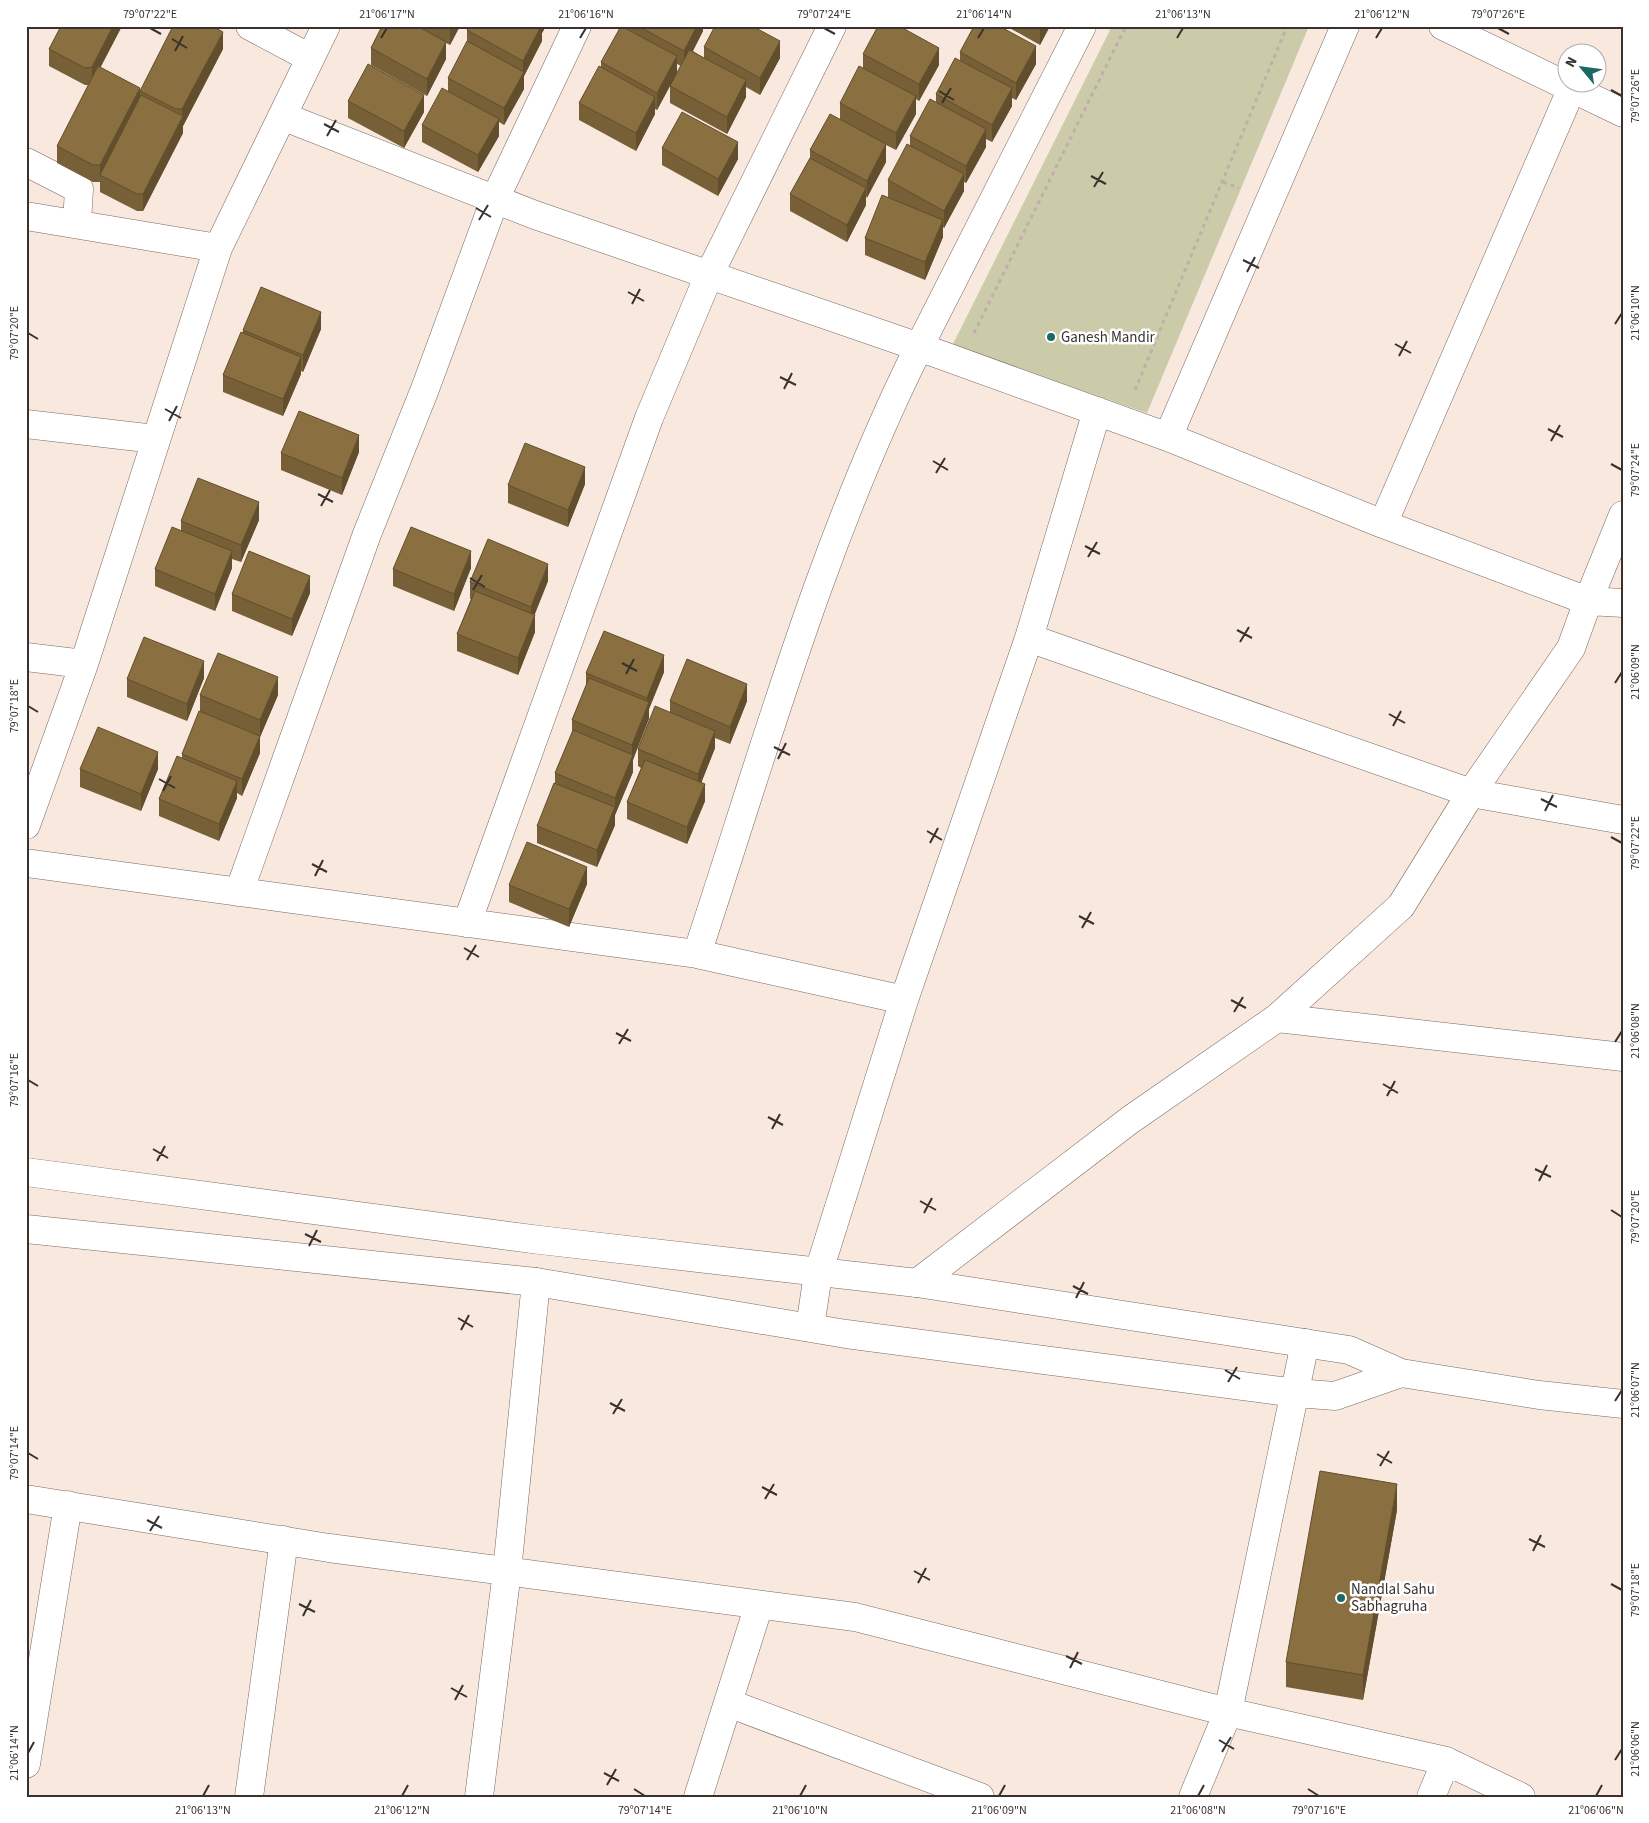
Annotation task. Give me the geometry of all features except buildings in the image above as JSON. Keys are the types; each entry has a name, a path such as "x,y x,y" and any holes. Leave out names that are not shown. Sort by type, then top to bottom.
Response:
{"street":[{"path":"250,26 310,58"},
{"path":"26,825 84,664 218,248 326,26"},
{"path":"239,892 368,534 425,389 495,200 577,26"},
{"path":"467,923 649,418 708,275 832,26"},
{"path":"697,954 833,544 892,402 1082,26"},
{"path":"1168,436 1345,26"},
{"path":"1444,26 1556,80"},
{"path":"1383,524 1570,92"},
{"path":"1580,92 1623,112"},
{"path":"282,116 495,200 919,347 1168,436 1383,524 1588,601 1623,603"},
{"path":"26,162 79,189 77,223"},
{"path":"26,216 218,248"},
{"path":"810,1328 818,1274 904,1000 1029,638 1097,411"},
{"path":"26,424 155,439"},
{"path":"918,1284 1130,1120 1277,1018 1402,906 1471,793 1571,648 1623,515"},
{"path":"1029,638 1471,793 1623,820"},
{"path":"26,657 84,664"},
{"path":"26,863 697,954 904,1000"},
{"path":"1277,1018 1623,1057"},
{"path":"26,1172 530,1239 818,1274 918,1284 1348,1350 1401,1373 1538,1394 1623,1404"},
{"path":"26,1229 536,1282 810,1328 1296,1392 1335,1396 1401,1373"},
{"path":"479,1797 507,1571 536,1282"},
{"path":"1193,1797 1228,1712 1305,1343"},
{"path":"26,1498 284,1540 855,1617 1228,1712 1446,1761 1522,1797"},
{"path":"26,1764 68,1505"},
{"path":"249,1797 284,1540"},
{"path":"698,1797 759,1605"},
{"path":"728,1703 980,1797"},
{"path":"1431,1797 1446,1761"}],"path":[{"path":"982,338 974,334 1126,26"},
{"path":"1126,387 1135,390 1286,29 1279,26"}],"green space":[{"path":"1112,26 1309,26 1147,413 952,346"}],"place":[{"name":"Ganesh Mandir","path":"1051,337"},
{"name":"Nandlal Sahu Sabhagruha","path":"1341,1598"}]}
